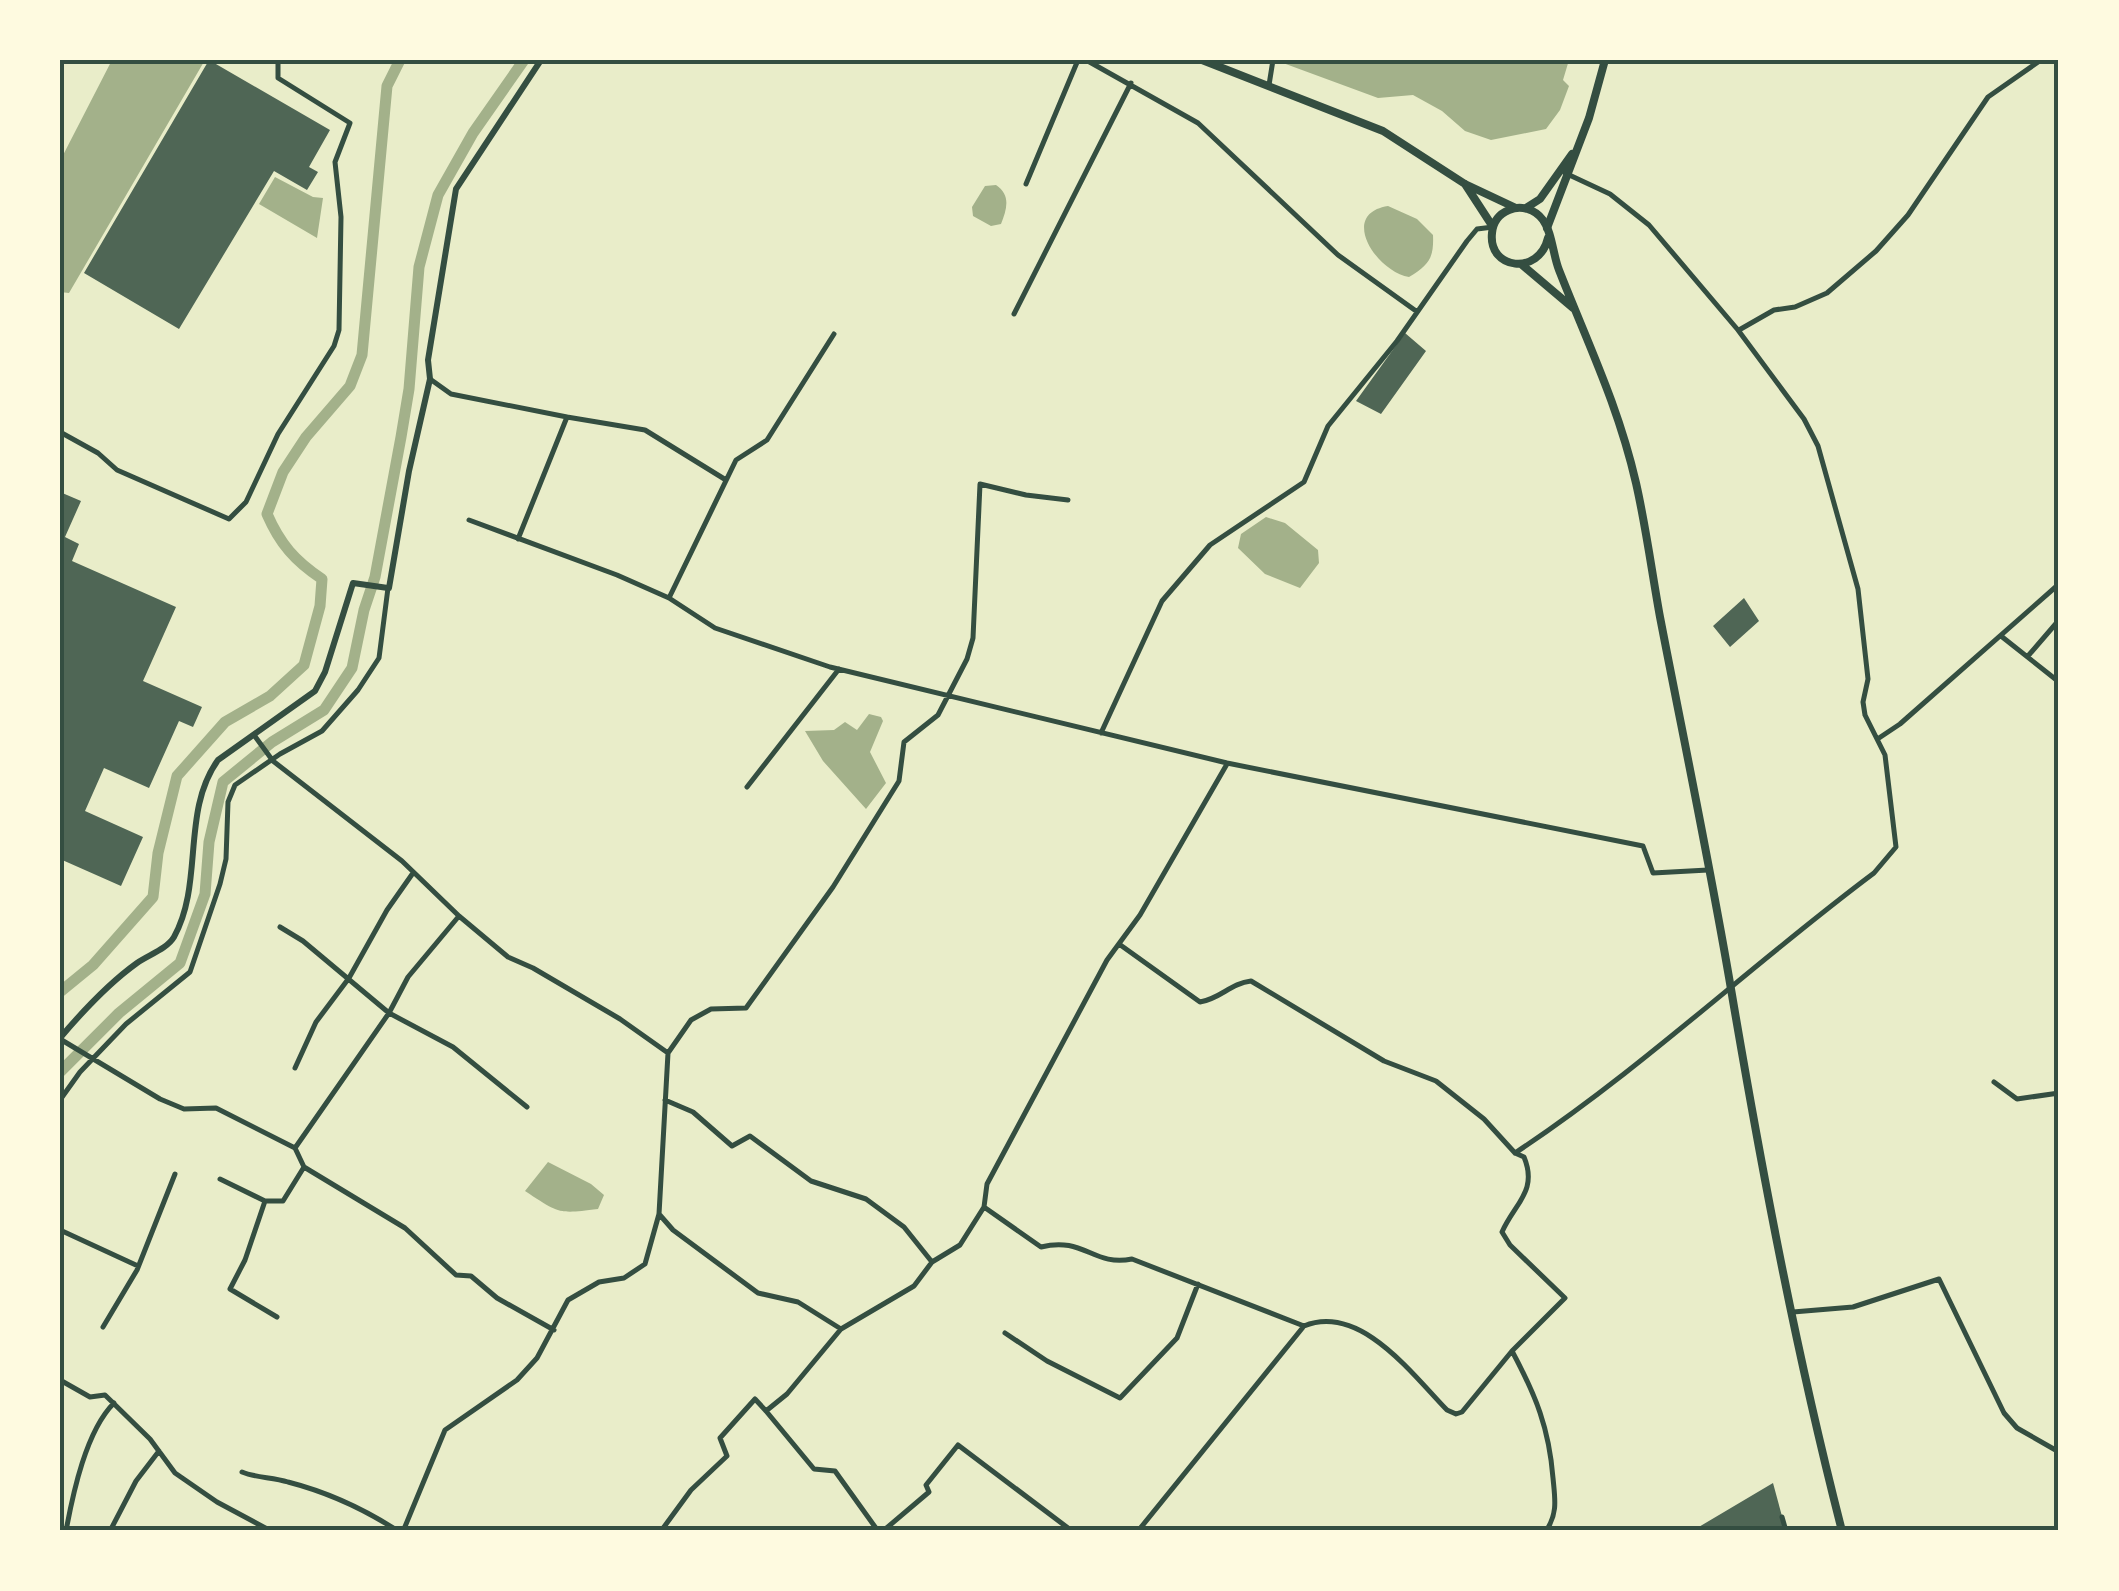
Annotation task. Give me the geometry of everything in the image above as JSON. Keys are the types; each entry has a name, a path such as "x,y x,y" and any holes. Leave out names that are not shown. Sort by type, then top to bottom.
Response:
{"main road":[{"path":"1202,60 1383,131 1465,184 1535,212 1548,233 1627,442 1790,1312 1842,1531"},
{"path":"1521,264 1540,256 1604,60"},
{"path":"1564,173 1540,199 1502,214 1493,226 1492,246 1505,261 1521,264 1576,311"},
{"path":"1465,184 1493,226"}],"street":[{"path":"60,432 98,453 117,470 229,519 246,502 278,434 334,346 339,330 342,218 335,162 350,123 278,78 278,60"},
{"path":"60,1100 80,1072 126,1024 190,972 226,858 228,802 236,785 271,759 322,732 379,658 408,471 430,379 428,360 456,188 541,60"},
{"path":"1026,184 1078,60"},
{"path":"1086,60 1198,123 1338,255 1416,310"},
{"path":"1269,85 1273,60"},
{"path":"1738,330 1774,310 1795,307 1827,293 1876,251 1908,215 1988,98 2041,60"},
{"path":"1014,314 1131,83"},
{"path":"1515,1153 1643,1061 1675,1030 1890,858 1896,847 1885,755 1862,702 1868,679 1858,590 1818,446 1804,419 1738,330 1649,225 1610,194 1564,173"},
{"path":"1101,734 1162,601 1210,544 1304,482 1328,426 1397,341 1466,241 1477,229 1493,226"},
{"path":"669,598 736,460 767,440 834,334"},
{"path":"430,379 451,394 493,405 645,430 726,480"},
{"path":"518,540 567,417"},
{"path":"242,1472 318,1490 367,1511 397,1531 404,1529 445,1430 517,1380 537,1358 568,1300 599,1282 624,1278 645,1264 659,1214 668,1053 691,1020 711,1009 746,1008 832,887 899,782 904,742 938,715 950,694 968,659 973,638 980,484 1068,500"},
{"path":"469,520 618,575 669,598 715,628 839,669 1228,763 1643,846 1653,874 1708,870"},
{"path":"388,588 353,582 325,672 315,691 218,760 208,773 198,804 181,919 172,942 135,964 60,1039 160,1099 184,1109 216,1108 295,1148 304,1167 405,1228 456,1275 471,1276 497,1298 554,1330"},
{"path":"1878,739 2059,584"},
{"path":"2027,656 2059,620"},
{"path":"2001,636 2059,682"},
{"path":"747,787 839,669"},
{"path":"254,735 271,759 413,872 508,957 620,1019 668,1053"},
{"path":"659,1214 673,1230 758,1293 798,1302 840,1329 914,1286 932,1262 960,1245 984,1207 988,1184 1119,944 1140,916 1228,763"},
{"path":"295,1068 316,1022 349,978 413,872"},
{"path":"295,1148 389,1013 408,976 459,916"},
{"path":"280,927 304,941 389,1013 453,1047 527,1107"},
{"path":"1119,944 1200,1002 1212,1000 1238,982 1251,981 1384,1061 1436,1081 1484,1119 1515,1153 1524,1157 1530,1172 1528,1190 1502,1232 1510,1245 1565,1298 1512,1352 1462,1412 1456,1414 1447,1410 1385,1344 1336,1320 1318,1320 1304,1326 1138,1531"},
{"path":"1994,1082 2017,1098 2059,1094"},
{"path":"665,1100 692,1112 732,1146 750,1136 811,1181 866,1200 904,1227 932,1262"},
{"path":"220,1179 265,1201 283,1200 304,1167"},
{"path":"103,1327 138,1266 175,1174"},
{"path":"265,1201 245,1260 230,1289 277,1317"},
{"path":"984,1207 1041,1247 1063,1242 1115,1262 1132,1259 1304,1326"},
{"path":"60,1230 138,1266"},
{"path":"1790,1312 1853,1306 1939,1279 2004,1412 2017,1428 2059,1452"},
{"path":"1005,1333 1120,1398 1177,1338 1198,1284"},
{"path":"766,1411 787,1394 840,1329"},
{"path":"1512,1352 1534,1392 1550,1437 1556,1516 1546,1531"},
{"path":"60,1380 90,1397 105,1395 175,1473 270,1531"},
{"path":"661,1531 691,1490 727,1456 720,1438 755,1399 814,1469 836,1471 880,1531 929,1492 926,1485 958,1445 1072,1531"},
{"path":"66,1531 92,1436 102,1415 114,1403"},
{"path":"110,1531 136,1481 159,1452"},
{"path":"1782,1517 1786,1531"}],"shaded area":[{"path":"112,60 205,60 69,293 60,292 60,161"},
{"path":"1283,60 1569,60 1563,80 1569,86 1560,110 1546,129 1491,140 1465,131 1442,111 1413,95 1378,98"},
{"path":"275,177 313,197 323,198 317,238 259,204"},
{"path":"996,185 1004,193 1006,208 1001,224 991,226 973,216 972,207 985,186"},
{"path":"1388,206 1417,219 1433,235 1429,260 1409,277 1385,265 1364,231 1373,211"},
{"path":"1266,517 1285,523 1318,550 1319,563 1300,588 1265,574 1238,548 1241,534"},
{"path":"869,714 883,721 870,752 886,783 866,809 823,761 805,731 834,730 845,722 857,730"},
{"path":"548,1162 604,1195 598,1209 560,1210 525,1191"}],"building":[{"path":"209,60 330,130 309,167 318,172 307,190 274,171 179,329 84,273"},
{"path":"1405,333 1426,351 1381,414 1356,401"},
{"path":"60,492 81,501 65,537 79,544 72,561 176,607 143,681 202,707 193,727 179,721 149,788 104,768 85,811 143,837 121,886 60,859"},
{"path":"1744,598 1759,621 1730,647 1713,626"},
{"path":"1773,1483 1786,1531 1692,1531"}],"waterway":[{"path":"60,992 93,965 153,897 158,853 177,776 225,722 270,696 304,665 320,606 322,579 289,551 267,514 283,472 306,437 350,386 362,355 387,86 400,60"},
{"path":"60,1072 119,1013 180,963 205,894 209,842 223,782 272,742 324,710 352,668 375,577 401,437 419,267 438,195 473,133 524,60"}]}
